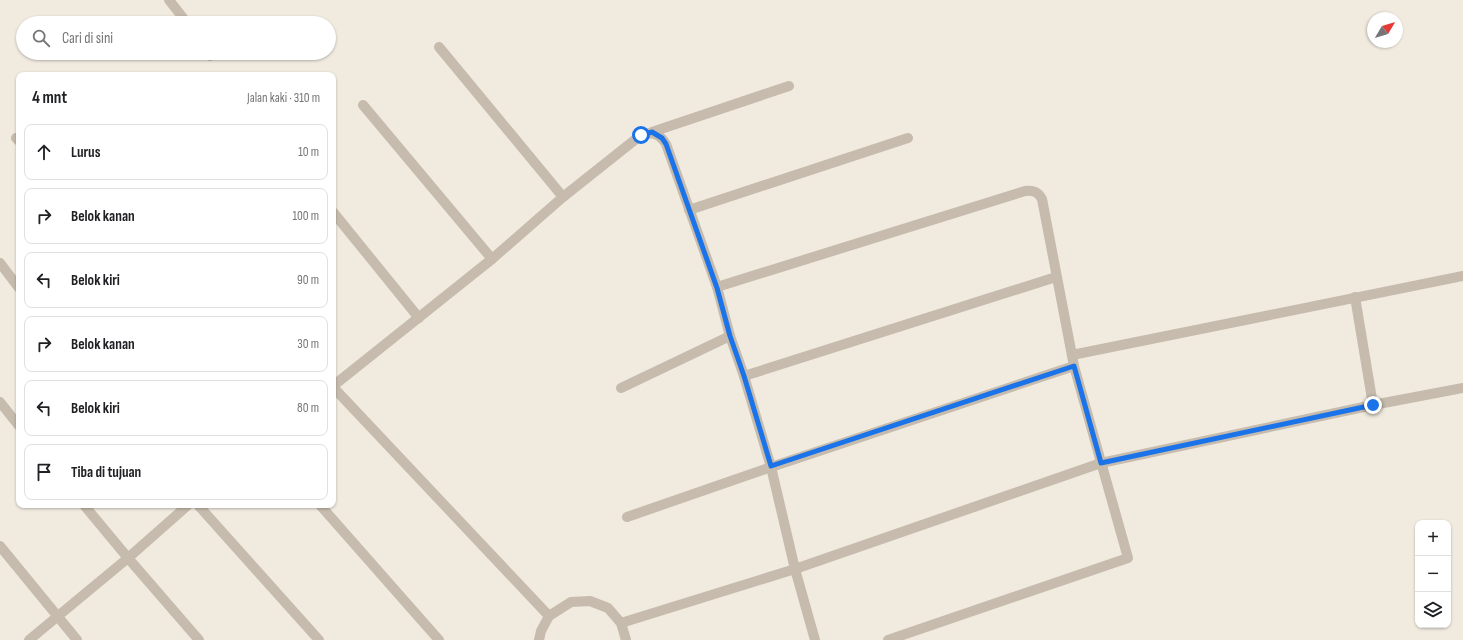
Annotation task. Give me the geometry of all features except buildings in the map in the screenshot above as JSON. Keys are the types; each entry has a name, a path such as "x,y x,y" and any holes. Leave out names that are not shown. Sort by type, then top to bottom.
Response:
{"street":[{"path":"169,0 182,16"},
{"path":"439,47 563,197"},
{"path":"336,385 492,259 563,197 641,135 789,86"},
{"path":"363,105 492,259"},
{"path":"652,132 662,138 666,144 717,288 730,336 744,376 771,466 795,569 815,640"},
{"path":"689,210 908,138"},
{"path":"717,288 1031,190 1042,199 1074,366 1128,558 888,640"},
{"path":"336,216 419,318"},
{"path":"0,262 16,284"},
{"path":"1072,355 1463,276"},
{"path":"744,376 1056,277"},
{"path":"1355,298 1373,405"},
{"path":"621,388 730,336"},
{"path":"627,518 771,466 1074,366"},
{"path":"621,623 795,569 1101,463 1373,405 1463,388"},
{"path":"336,390 549,616"},
{"path":"0,402 16,422"},
{"path":"86,508 199,640"},
{"path":"29,640 128,558 185,508"},
{"path":"201,508 319,640"},
{"path":"323,508 439,640"},
{"path":"0,546 77,640"},
{"path":"539,640 541,631 549,616 571,602 590,601 608,608 621,623 626,640"}],"route":[{"path":"641,135 652,132 662,138 666,144 717,288 730,336 744,376 771,466 1074,366 1101,463 1373,405"}]}
